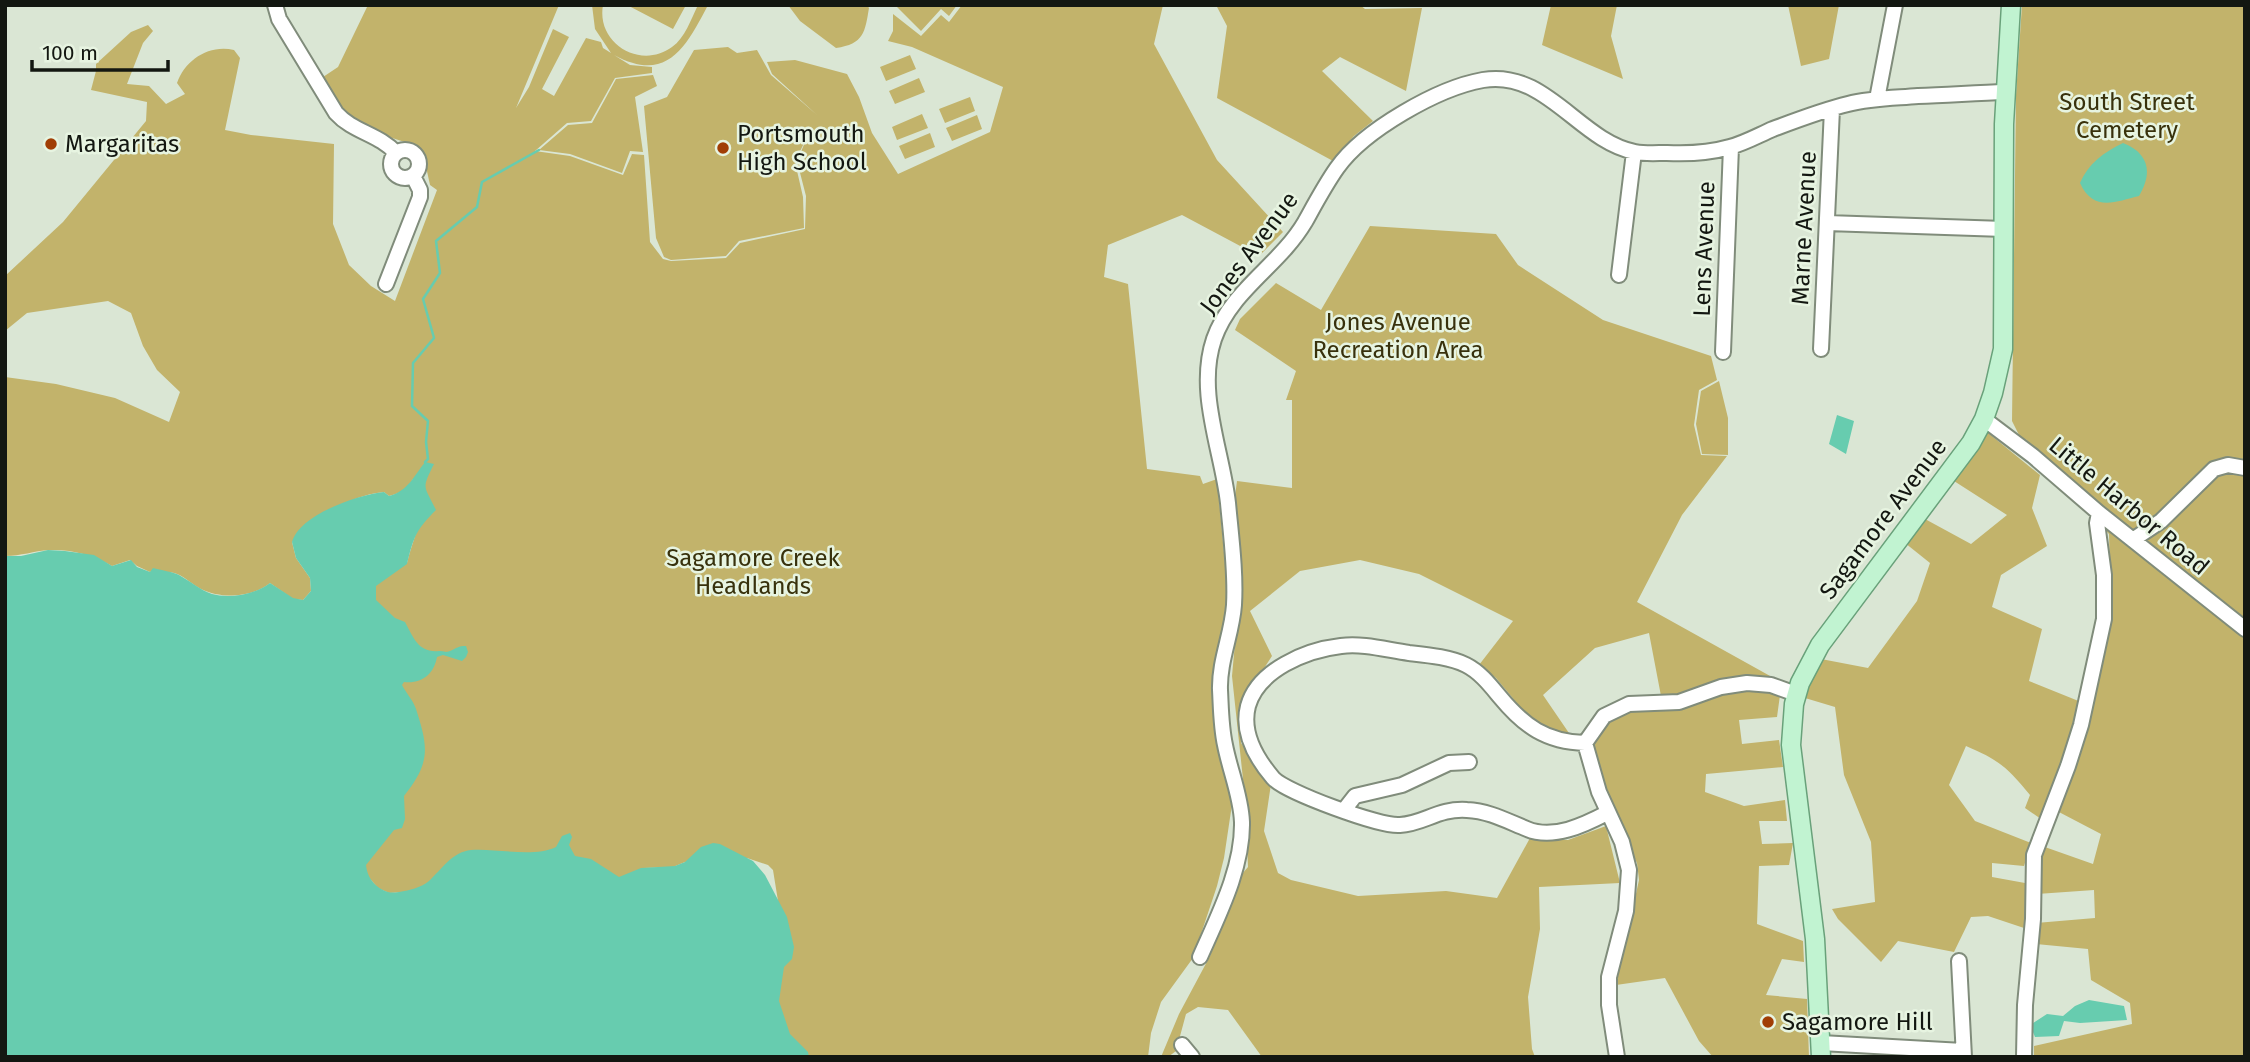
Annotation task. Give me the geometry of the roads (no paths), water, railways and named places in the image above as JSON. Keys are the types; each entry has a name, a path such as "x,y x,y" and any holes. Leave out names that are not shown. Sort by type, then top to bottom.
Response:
{"main road":[{"name":"Sagamore Avenue","path":"1821,1050 1815,939 1791,744 1796,694 1820,645 1960,457 1984,419 1997,381 2003,349 2005,92 2011,5"}],"street":[{"path":"275,5 279,19 336,113 348,125 380,139 396,153"},
{"path":"1877,99 1895,5"},
{"name":"Jones Avenue","path":"1200,957 1241,844 1242,820 1225,747 1220,687 1231,627 1234,574 1226,489 1208,385 1210,353 1227,311 1242,292 1290,245 1337,168 1359,144 1376,130 1422,103 1465,85 1499,78 1523,83 1541,93 1601,138 1634,152 1691,154 1731,147 1848,104 1877,99 2005,92"},
{"name":"Marne Avenue","path":"1821,349 1832,109"},
{"name":"Lens Avenue","path":"1723,352 1731,147"},
{"path":"408,150 417,156 420,166 413,176 402,178 395,174 391,164 396,153 408,150"},
{"path":"1619,275 1634,152"},
{"path":"386,284 420,197 418,183 413,176"},
{"path":"1827,223 2004,229"},
{"name":"Little Harbor Road","path":"1984,419 2245,629"},
{"path":"2134,539 2168,514 2214,469 2228,465 2245,468"},
{"path":"2024,1057 2025,1005 2033,919 2034,855 2068,766 2101,641 2105,597 2097,523 2099,513"},
{"path":"1585,743 1540,735 1508,707 1478,671 1462,663 1359,646 1326,649 1293,660 1266,677 1251,696 1245,718 1249,739 1262,764 1276,781 1343,810 1393,825 1404,825 1448,810 1480,811 1510,820 1529,830 1546,833 1560,832 1607,813"},
{"path":"1617,1057 1609,1005 1609,977 1626,911 1629,870 1622,842 1607,813 1591,771 1585,743 1604,716 1629,704 1679,702 1721,687 1747,683 1771,685 1796,694"},
{"path":"1343,810 1355,796 1402,785 1438,766 1459,761 1469,762"},
{"path":"1821,1050 1964,1054 1959,961"},
{"path":"1182,1045 1192,1057"}],"waterway":[{"path":"425,462 428,459 428,421 412,406 413,363 434,338 423,299 440,273 436,241 477,207 482,182 539,150"}],"place":[{"name":"Margaritas","path":"51,144"},
{"name":"Portsmouth High School","path":"723,148"},
{"name":"Sagamore Hill","path":"1768,1022"}],"park label":[{"name":"South Street Cemetery","path":"2127,116"},
{"name":"Jones Avenue Recreation Area","path":"1398,336"},
{"name":"Sagamore Creek Headlands","path":"753,572"}]}
